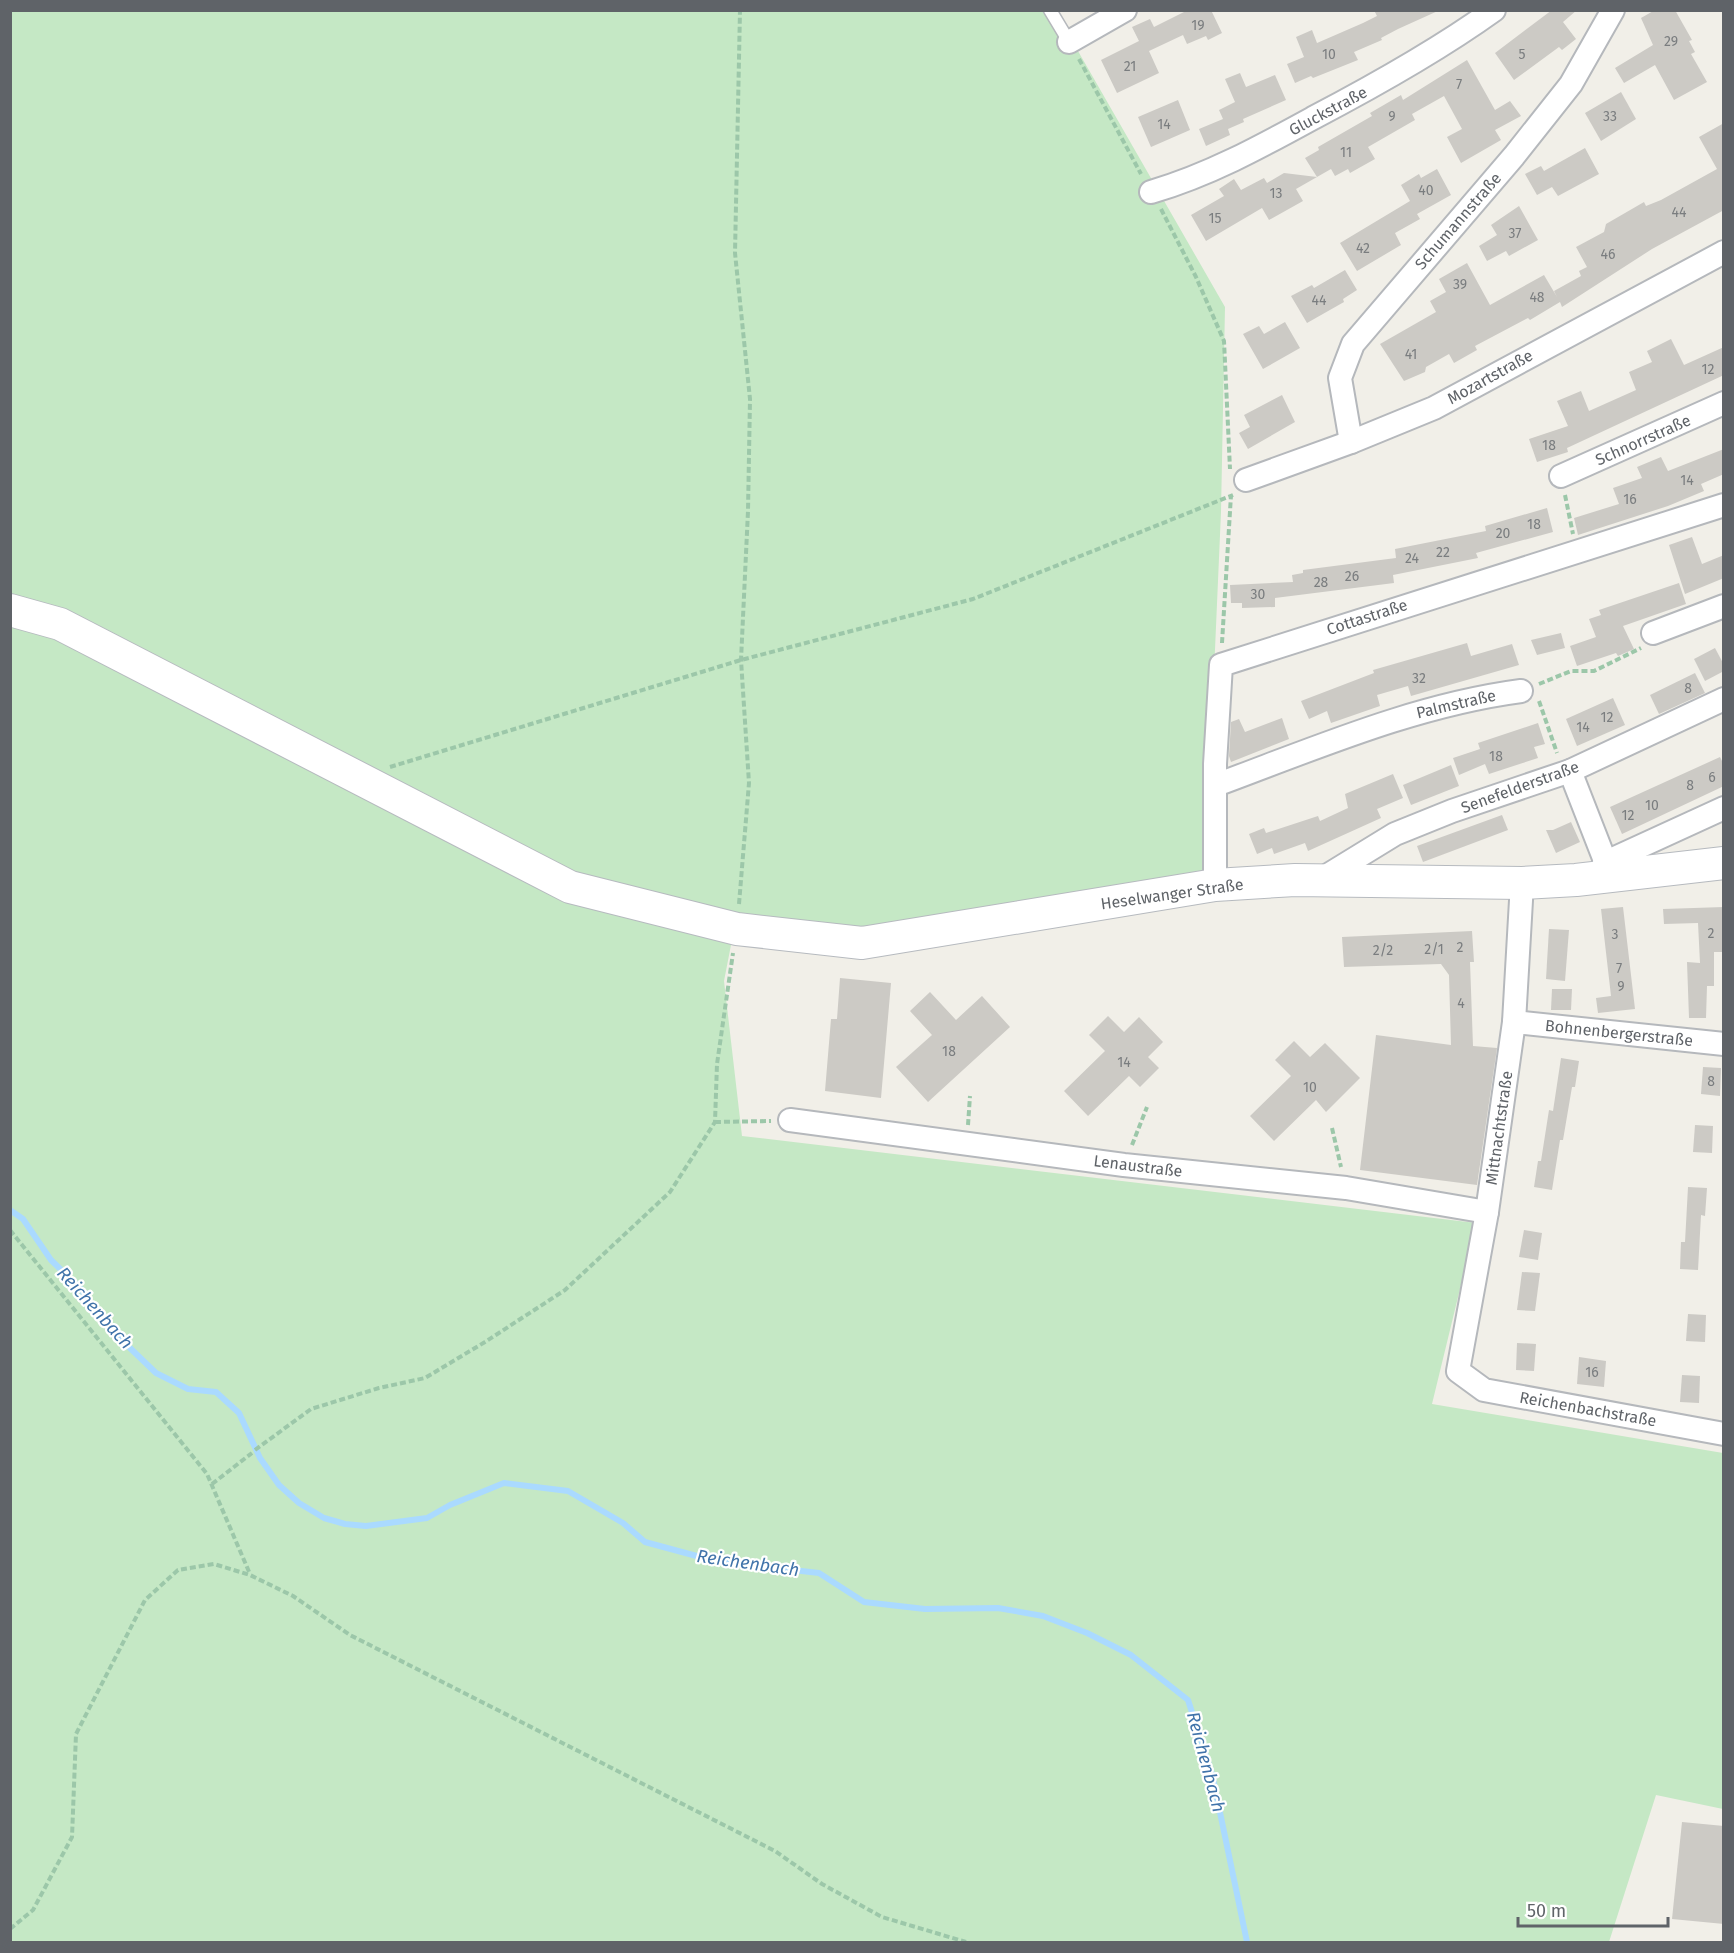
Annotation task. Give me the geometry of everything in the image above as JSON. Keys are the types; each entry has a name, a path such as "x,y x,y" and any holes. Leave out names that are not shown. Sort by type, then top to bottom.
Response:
{"street":[{"path":"1072,46 1125,10"},
{"name":"Gluckstraße","path":"1151,192 1188,181 1230,163 1396,74 1494,10"},
{"name":"Schumannstraße","path":"1351,442 1340,378 1353,344 1514,156 1557,102 1571,84 1613,10"},
{"name":"Mozartstraße","path":"1235,480 1351,442 1434,408 1724,252"},
{"name":"Schnorrstraße","path":"1561,476 1724,403"},
{"name":"Cottastraße","path":"1221,664 1724,505"},
{"path":"1649,639 1724,606"},
{"name":"Heselwanger Straße","path":"10,609 60,624 570,887 737,929 862,943 1215,885 1320,880 1521,884 1608,870 1724,863"},
{"path":"1215,885 1221,664"},
{"name":"Palmstraße","path":"1216,785 1402,716 1473,698 1521,691"},
{"name":"Senefelderstraße","path":"1320,880 1395,834 1452,811 1567,772 1724,699"},
{"path":"1567,772 1608,870 1724,808"},
{"name":"Mittnachtstraße","path":"1458,1371 1486,1212 1514,1022 1521,884"},
{"name":"Bohnenbergerstraße","path":"1514,1022 1724,1044"},
{"name":"Lenaustraße","path":"790,1120 1124,1165 1346,1188 1486,1212"},
{"name":"Reichenbachstraße","path":"1458,1371 1484,1390 1723,1428"}],"lane":[{"path":"1050,10 1072,46"}],"path":[{"path":"212,1484 311,1409 379,1388 425,1378 565,1290 670,1192 715,1122 717,1064 737,929 749,783 741,660 748,511 750,399 735,253 740,10"},
{"path":"1072,46 1196,277 1224,341 1235,480 1231,497 1221,664"},
{"path":"1561,476 1576,553"},
{"path":"359,778 741,660 974,599 1231,497"},
{"path":"1521,691 1571,671 1594,671 1649,639"},
{"path":"1542,710 1567,772"},
{"path":"966,1143 970,1096"},
{"path":"1124,1165 1147,1107"},
{"path":"715,1122 790,1120"},
{"path":"1332,1128 1346,1188"},
{"path":"10,1230 207,1474 250,1575"},
{"path":"10,1929 33,1910 72,1837 76,1734 146,1600 178,1570 214,1564 250,1575 293,1596 350,1635 775,1851 822,1884 882,1917 966,1942"}],"green space":[{"path":"11,11 1055,11 1225,307 1221,512 1204,902 860,954 731,945 724,981 742,1136 1476,1223 1432,1404 1723,1453 1723,1809 1656,1795 1609,1942 11,1942"}],"building":[{"path":"1188,10 1211,10 1222,33 1208,40 1206,36 1187,44 1183,35 1149,51 1159,73 1117,93 1101,60 1139,41 1132,27 1150,19 1154,27"},
{"path":"1374,10 1440,10 1354,52 1358,60 1295,83 1287,64 1304,57 1296,37 1312,30 1317,43 1377,16"},
{"path":"1552,10 1577,10 1563,22 1576,39 1562,50 1559,47 1514,80 1495,53"},
{"path":"1655,10 1675,10 1692,40 1689,41 1695,52 1691,54 1707,82 1674,100 1655,65 1624,83 1615,68 1653,45 1641,18"},
{"path":"1467,60 1495,110 1510,101 1521,116 1495,130 1501,140 1461,163 1447,137 1462,129 1444,96 1412,114 1415,120 1368,147 1375,159 1350,173 1348,169 1335,176 1331,169 1317,177 1305,158 1319,150 1318,147 1372,116 1370,113 1401,95 1403,100"},
{"path":"1240,73 1246,87 1275,75 1286,100 1243,119 1244,122 1228,129 1230,135 1206,146 1199,129 1223,119 1219,110 1235,102 1225,79"},
{"path":"1621,92 1636,119 1601,141 1585,113"},
{"path":"1178,100 1190,130 1151,147 1138,117"},
{"path":"1724,123 1724,210 1652,249 1562,307 1560,302 1530,320 1528,318 1475,346 1477,350 1454,363 1449,354 1426,367 1425,372 1404,381 1380,344 1436,312 1430,301 1446,292 1439,279 1467,263 1490,305 1544,275 1557,297 1554,291 1581,276 1579,271 1587,267 1576,247 1604,232 1606,224 1644,202 1646,206 1661,200 1717,169 1699,137"},
{"path":"1585,148 1599,174 1558,196 1552,187 1537,195 1525,174 1541,166 1544,171"},
{"path":"1437,169 1451,195 1417,214 1420,219 1395,233 1401,245 1357,271 1340,243 1410,201 1401,185 1419,174 1421,178"},
{"path":"1284,173 1317,177 1296,189 1303,201 1269,220 1262,208 1206,241 1191,215 1224,196 1219,189 1234,179 1241,190 1264,178 1267,183"},
{"path":"1519,206 1538,240 1509,256 1506,251 1487,261 1479,246 1497,235 1491,225"},
{"path":"1345,270 1357,290 1343,299 1344,302 1307,323 1291,296 1312,285 1314,288"},
{"path":"1285,322 1300,348 1263,369 1243,334 1259,326 1264,334"},
{"path":"1671,339 1684,365 1724,347 1724,375 1567,448 1568,452 1537,462 1529,439 1568,426 1557,401 1581,391 1589,411 1636,390 1629,372 1652,362 1647,351"},
{"path":"1282,395 1295,422 1248,449 1239,433 1250,427 1244,415"},
{"path":"1724,449 1724,474 1701,484 1704,491 1668,506 1578,535 1574,518 1619,504 1613,488 1642,478 1637,467 1661,457 1668,471"},
{"path":"1547,508 1553,532 1476,553 1478,558 1393,575 1394,583 1275,598 1275,607 1242,608 1242,603 1231,603 1230,585 1293,582 1292,575 1303,573 1303,570 1396,558 1395,549 1486,531 1485,526"},
{"path":"1692,537 1702,564 1724,555 1724,578 1685,594 1669,545"},
{"path":"1679,583 1686,604 1623,626 1634,649 1618,656 1616,653 1577,666 1570,646 1596,637 1589,619 1601,615 1599,610"},
{"path":"1561,633 1565,648 1537,655 1531,640"},
{"path":"1467,643 1471,656 1512,644 1519,665 1411,696 1408,686 1377,695 1380,706 1331,723 1327,711 1309,719 1301,701 1374,673 1373,670"},
{"path":"1715,648 1724,665 1724,671 1705,681 1694,659"},
{"path":"1695,673 1705,693 1659,714 1650,695"},
{"path":"1613,698 1625,725 1577,746 1566,719"},
{"path":"1282,718 1289,739 1231,762 1229,756 1231,722 1239,719 1245,732"},
{"path":"1538,723 1545,744 1534,747 1538,758 1489,774 1485,764 1459,775 1453,758 1480,749 1478,743"},
{"path":"1720,757 1724,765 1724,786 1622,834 1610,807"},
{"path":"1451,765 1459,786 1411,805 1403,785"},
{"path":"1393,774 1403,798 1377,809 1381,818 1308,851 1305,843 1274,854 1272,848 1257,854 1249,834 1264,828 1266,833 1318,816 1320,821 1348,808 1345,794"},
{"path":"1502,815 1508,830 1423,862 1417,846"},
{"path":"1571,822 1580,842 1556,853 1546,830 1553,830"},
{"path":"1623,907 1635,1009 1598,1013 1596,998 1611,996 1601,909"},
{"path":"1724,907 1724,952 1714,952 1714,986 1707,986 1706,1018 1689,1018 1687,962 1700,963 1698,923 1664,924 1663,909"},
{"path":"1549,929 1569,930 1565,981 1546,979"},
{"path":"1472,931 1474,962 1470,962 1473,1046 1497,1048 1477,1185 1360,1170 1376,1035 1451,1045 1449,975 1441,964 1344,967 1342,937"},
{"path":"840,978 891,983 881,1098 825,1091 831,1019 837,1019"},
{"path":"1552,989 1572,989 1571,1010 1551,1010"},
{"path":"930,992 956,1020 982,996 1010,1027 928,1102 896,1067 932,1035 910,1011"},
{"path":"1108,1016 1124,1032 1139,1017 1163,1042 1148,1057 1159,1068 1140,1087 1129,1076 1088,1116 1064,1091 1105,1051 1089,1035"},
{"path":"1294,1041 1310,1057 1325,1043 1360,1078 1326,1112 1316,1100 1274,1141 1250,1116 1291,1076 1275,1060"},
{"path":"1561,1058 1579,1061 1563,1140 1560,1140 1552,1190 1534,1187 1538,1161 1541,1161 1549,1110 1553,1111"},
{"path":"1703,1067 1721,1068 1720,1096 1701,1094"},
{"path":"1695,1125 1713,1126 1712,1153 1693,1152"},
{"path":"1688,1187 1707,1188 1705,1216 1701,1215 1698,1270 1680,1269 1681,1242 1685,1242"},
{"path":"1524,1230 1542,1233 1538,1260 1519,1257"},
{"path":"1522,1272 1540,1273 1535,1311 1517,1310"},
{"path":"1688,1314 1706,1315 1705,1342 1686,1341"},
{"path":"1517,1343 1536,1344 1534,1371 1516,1370"},
{"path":"1579,1357 1606,1361 1604,1387 1577,1384"},
{"path":"1682,1375 1700,1376 1699,1403 1680,1402"},
{"path":"1682,1822 1724,1826 1724,1924 1672,1919"}],"waterway":[{"name":"Reichenbach","path":"10,1210 23,1219 51,1260 81,1289 104,1323 156,1373 188,1389 216,1392 239,1413 260,1458 279,1485 299,1503 324,1518 345,1524 366,1526 427,1518 450,1505 504,1483 568,1491 623,1523 645,1542 715,1561 819,1573 864,1602 925,1609 998,1608 1043,1616 1087,1633 1131,1655 1188,1700 1212,1774 1247,1942"}]}
